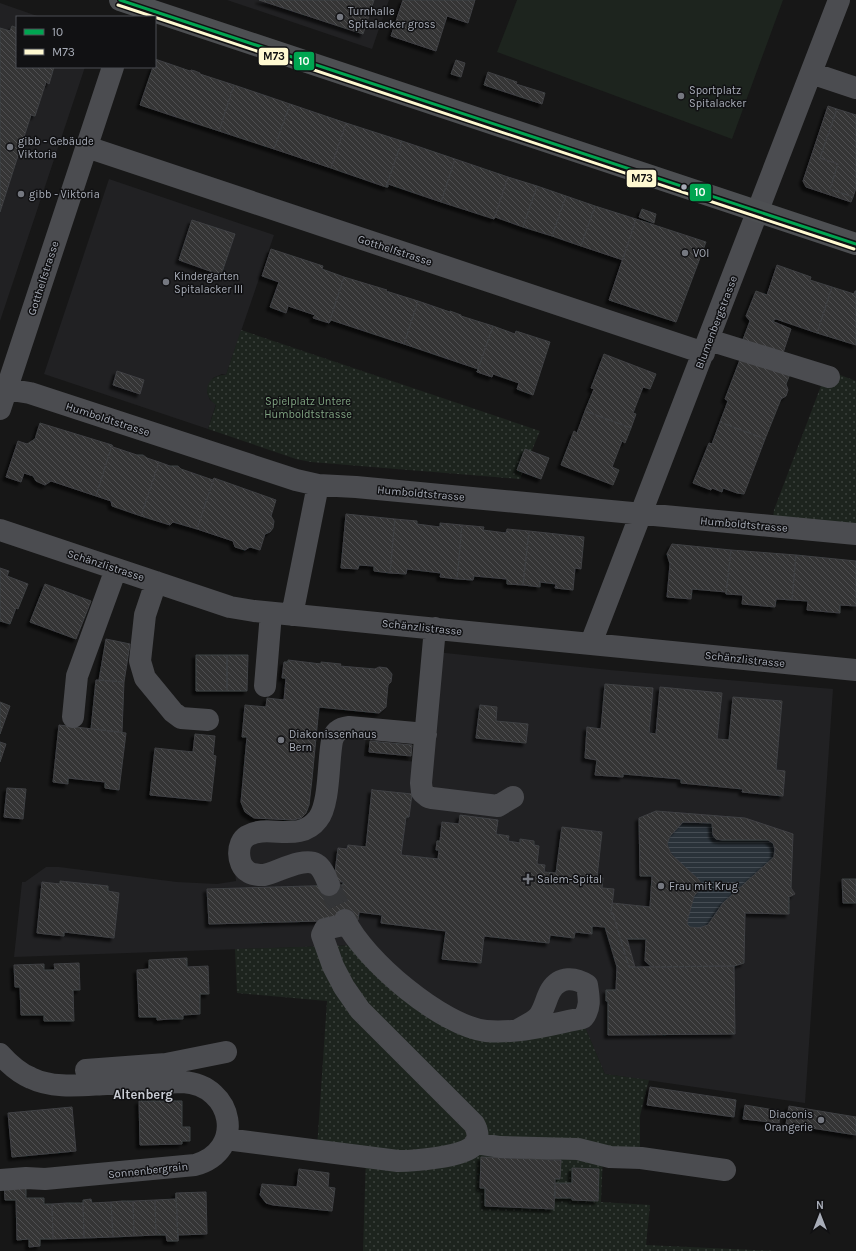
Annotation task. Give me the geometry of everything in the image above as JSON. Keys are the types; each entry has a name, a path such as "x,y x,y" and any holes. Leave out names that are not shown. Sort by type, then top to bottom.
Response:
{"main road":[{"path":"130,5 856,244"}],"street":[{"name":"Blumenbergstrasse","path":"591,643 839,0"},
{"name":"Gotthelfstrasse","path":"2,395 114,68"},
{"path":"811,73 856,88"},
{"name":"Gotthelfstrasse","path":"87,147 706,346 829,377"},
{"name":"Humboldtstrasse","path":"2,395 30,393 296,480 318,484 856,534"},
{"path":"292,614 318,484"},
{"name":"Schänzlistrasse","path":"0,530 230,607 254,611 856,670"},
{"path":"73,717 77,676 116,568"},
{"path":"156,582 145,614 140,661 145,678 173,712 180,718 208,720"},
{"path":"265,686 271,612"},
{"path":"435,628 421,788 422,792 428,797 498,806 513,797"},
{"path":"330,885 321,869 316,864 310,862 302,862 264,875 252,874 241,864 239,856 241,842 248,835 259,832 299,831 311,826 318,819 322,811 325,798 333,735 338,730 349,727 426,734"},
{"path":"0,1054 8,1063 32,1079 50,1083 72,1085 183,1082 198,1084 211,1091 223,1107 228,1125 226,1139 398,1160 415,1160 441,1157 473,1147 478,1136 478,1130 474,1124 360,1010 344,987 333,966 322,935 325,929 346,922 361,945 411,993 460,1023 476,1029 496,1032 518,1030"},
{"path":"32,1079 55,1071 104,1070 166,1064 226,1052"},
{"name":"Sonnenbergrain","path":"0,1180 26,1178 45,1179 187,1166 202,1163 213,1157 226,1139"},
{"path":"475,1144 500,1147 578,1149 610,1157 641,1158 724,1170"}],"shaded area":[{"path":"227,0 389,0 372,49"},
{"name":"gibb - Viktoria","path":"0,3 37,16 16,16 16,68 85,68 0,321"},
{"name":"Kindergarten Spitalacker III","path":"109,179 274,235 226,375 222,374 213,378 207,392 210,400 216,404 208,429 44,374"},
{"name":"Salem-Spital","path":"436,652 610,670 833,689 805,1103 605,1074 581,1018 476,1028 360,945 14,957 22,882 25,882 46,867 59,867 177,882 217,884 236,881 234,863 251,843 304,837 343,738 366,737 364,756 425,763"},
{"path":"683,822 712,823 713,835 716,839 768,840 773,843 775,849 774,857 723,903 708,925 699,928 690,927 687,924 694,896 700,889 701,884 699,880 672,854 668,842 674,830"}],"green space":[{"name":"Sportplatz Spitalacker","path":"517,0 783,0 732,139 497,52"},
{"name":"Spielplatz Untere Humboldtstrasse","path":"241,330 540,431 520,479 311,462 296,459 208,429 216,405 208,396 208,386 210,381 214,378 226,375"},
{"path":"827,370 856,381 856,526 773,518 774,510"},
{"path":"360,945 460,1025 582,1020 605,1074 649,1080 640,1116 640,1156 603,1154 601,1202 650,1205 646,1245 777,1251 363,1251 366,1155 317,1148 327,1001 237,993 235,949"}],"building":[{"name":"Turnhalle Spitalacker gross","path":"259,0 374,0 363,34"},
{"path":"403,0 475,0 468,23 447,16 436,51 391,36"},
{"name":"gibb - Gebäude Viktoria","path":"12,26 16,28 16,68 54,68 49,84 46,82 35,116 31,115 0,212 0,28 10,31"},
{"path":"156,59 234,85 219,131 140,105 153,68 156,68"},
{"path":"456,60 465,63 461,77 451,74"},
{"path":"488,72 517,82 516,84 545,93 542,104 484,85"},
{"path":"234,85 290,104 274,149 219,131"},
{"path":"290,104 346,123 331,168 274,149"},
{"path":"828,106 837,109 820,158 838,164 830,189 853,197 851,202 806,187 803,181"},
{"path":"837,109 856,115 856,188 853,197 830,189 838,164 820,158"},
{"path":"346,123 402,141 386,187 331,168"},
{"path":"402,141 455,159 441,202 388,184 388,187 386,187"},
{"path":"455,159 508,177 494,219 441,202"},
{"path":"508,177 537,186 523,227 495,217 494,219"},
{"path":"537,186 566,196 552,236 523,227"},
{"path":"566,196 595,206 581,246 552,236"},
{"path":"595,206 636,219 623,260 581,246"},
{"path":"642,209 656,214 654,223 639,217"},
{"path":"636,219 706,242 676,322 609,300"},
{"path":"192,220 235,234 221,275 179,260"},
{"path":"271,249 323,266 322,269 344,277 329,323 313,318 315,315 288,306 286,313 270,307 279,282 262,276"},
{"path":"777,265 811,277 810,280 832,287 817,333 776,319 772,321 791,329 782,356 742,342 750,321 746,316 756,291 767,295"},
{"path":"344,277 418,301 404,344 331,320 329,323"},
{"path":"832,287 854,294 856,291 856,345 817,333"},
{"path":"418,301 493,326 477,372 478,369 404,344"},
{"path":"493,326 515,334 516,331 550,342 533,395 517,389 519,383 493,374 492,377 477,372"},
{"path":"604,354 656,374 650,389 643,387 633,413 636,414 631,428 585,411 594,389 591,388"},
{"path":"741,357 790,374 786,384 788,390 786,396 781,399 765,439 720,422 728,401 725,399"},
{"path":"117,371 144,380 140,394 113,385"},
{"path":"585,411 631,428 625,443 622,441 612,467 619,470 613,485 561,465 574,431 577,433"},
{"path":"720,422 765,439 744,494 723,488 722,492 712,488 711,490 693,483 709,443 712,444"},
{"path":"40,423 112,445 96,496 51,481 45,485 36,481 33,476 24,473 21,482 6,477 18,441 27,444 35,439"},
{"path":"112,445 113,447 137,455 143,455 159,462 141,516 112,506 111,501 96,496"},
{"path":"525,449 549,458 541,479 517,470"},
{"path":"159,462 170,466 178,466 181,469 213,480 214,478 197,529 173,522 170,525 141,516"},
{"path":"214,478 276,500 271,516 274,521 273,528 270,532 265,534 260,550 250,547 245,550 235,547 233,541 197,529"},
{"path":"346,514 395,519 390,573 374,571 374,566 359,565 358,569 341,568"},
{"path":"395,519 417,521 417,524 440,527 440,523 462,525 457,579 440,577 441,573 407,569 406,574 390,573"},
{"path":"462,525 484,527 483,530 506,533 507,529 529,531 523,585 507,584 507,579 474,576 473,580 457,579"},
{"path":"529,531 584,537 581,569 575,568 573,590 555,588 556,584 540,582 540,587 523,585"},
{"path":"672,544 731,550 726,594 726,592 692,589 691,599 667,597 670,564 667,554"},
{"path":"731,550 796,555 792,600 776,599 775,607 742,604 743,595 726,594"},
{"path":"796,555 856,561 856,606 840,605 840,613 807,610 808,601 792,600"},
{"path":"0,568 9,571 7,576 28,584 10,624 0,621"},
{"path":"45,584 91,601 76,639 30,622"},
{"path":"106,639 130,644 124,682 99,680"},
{"path":"196,655 227,655 227,691 196,691"},
{"path":"227,655 248,655 247,691 227,691"},
{"name":"Diakonissenhaus Bern","path":"288,660 321,664 321,662 341,664 340,666 375,669 379,667 387,668 392,674 391,682 388,685 386,707 379,713 319,707 309,805 306,813 301,818 293,820 254,818 245,812 241,802 247,737 242,737 245,705 266,707 267,698 284,700 286,678 282,678 284,662 288,662"},
{"path":"96,680 124,682 122,732 91,729"},
{"path":"605,684 653,688 649,733 656,734 660,687 722,693 717,739 729,740 733,697 782,701 776,770 785,771 783,796 742,792 743,789 681,783 681,779 623,774 623,777 595,775 597,760 585,758 587,727 601,729"},
{"path":"0,702 10,706 0,734"},
{"path":"480,705 497,707 496,721 528,724 526,743 476,738"},
{"path":"59,725 126,733 119,790 105,788 105,782 68,778 68,784 53,782"},
{"path":"195,734 215,736 213,755 216,756 211,801 150,795 155,748 193,752"},
{"path":"370,741 412,745 411,756 369,752"},
{"path":"0,742 6,744 0,762"},
{"path":"7,788 26,789 23,819 4,817"},
{"path":"372,789 412,794 409,817 406,817 401,855 438,859 439,850 436,850 437,841 440,841 442,822 459,824 460,815 498,820 496,834 509,836 508,841 520,843 520,839 534,841 534,845 539,846 537,864 545,865 544,872 556,873 562,827 602,832 597,877 603,878 602,888 614,889 611,914 613,914 629,967 734,966 735,1034 608,1035 608,1001 606,1001 606,990 616,990 617,967 605,927 592,926 592,934 575,932 574,938 550,935 549,943 484,936 481,963 442,959 446,931 381,923 382,915 359,912 358,920 209,924 207,889 343,885 343,882 334,881 338,848 347,849 348,845 366,847"},
{"path":"656,811 745,818 793,834 791,888 795,894 789,897 789,914 745,913 744,963 734,966 652,967 645,961 646,939 627,939 635,967 629,967 613,914 611,914 612,903 650,907 652,876 640,876 639,818","holes":["683,822 712,823 713,835 716,839 768,840 773,843 775,849 774,857 723,903 708,925 699,928 690,927 687,924 688,918 694,896 700,889 701,884 699,880 671,854 667,844 670,836"]},
{"path":"842,879 856,879 856,903 843,903"},
{"path":"60,881 108,886 108,891 119,893 114,938 64,932 64,936 37,933 42,882 60,884"},
{"path":"187,958 187,967 208,966 209,994 200,994 200,1014 183,1015 183,1019 157,1020 157,1017 139,1017 137,970 149,969 149,960"},
{"path":"79,963 80,990 73,990 74,1021 44,1021 44,1015 21,1015 20,987 15,987 14,965 44,964 44,970 55,970 54,964"},
{"path":"650,1087 736,1100 734,1117 647,1105"},
{"path":"139,1101 182,1101 182,1127 190,1127 190,1141 182,1141 182,1144 140,1145"},
{"path":"745,1105 780,1111 779,1123 743,1119"},
{"name":"Diaconis Orangerie","path":"789,1106 856,1117 856,1135 786,1124"},
{"path":"72,1107 76,1151 12,1157 8,1113"},
{"path":"481,1157 561,1160 560,1179 555,1179 554,1209 485,1206 485,1188 480,1188"},
{"path":"572,1168 599,1169 598,1201 555,1198 555,1183 572,1183"},
{"path":"299,1169 329,1173 328,1187 335,1188 332,1211 266,1203 260,1195 262,1184 297,1187"},
{"path":"26,1182 26,1198 44,1198 44,1204 52,1204 53,1239 40,1239 40,1246 29,1247 29,1239 17,1240 16,1200 5,1200 4,1184"},
{"path":"206,1192 207,1234 178,1235 178,1241 176,1193"},
{"path":"176,1193 178,1241 167,1241 166,1235 156,1235 155,1200 176,1199"},
{"path":"91,1199 92,1203 111,1202 113,1237 84,1238 83,1200"},
{"path":"155,1200 156,1235 134,1236 133,1201"},
{"path":"133,1201 134,1236 113,1237 111,1202"},
{"path":"83,1203 84,1238 53,1239 52,1204"}],"tunnel":[{"path":"329,885 345,920"}],"transit line":[{"name":"10","path":"120,0 856,244"},
{"name":"M73","path":"118,5 151,16"},
{"name":"M73","path":"156,18 854,249"}],"place":[{"name":"Turnhalle Spitalacker gross","path":"340,17"},
{"name":"Sportplatz Spitalacker","path":"681,96"},
{"name":"gibb - Gebäude Viktoria","path":"10,147"},
{"name":"gibb - Viktoria","path":"21,194"},
{"name":"VOI","path":"685,253"},
{"name":"Kindergarten Spitalacker III","path":"166,282"},
{"name":"Diakonissenhaus Bern","path":"281,740"},
{"name":"Salem-Spital","path":"528,879"},
{"name":"Frau mit Krug","path":"661,886"},
{"name":"Diaconis Orangerie","path":"821,1120"}],"district":[{"name":"Altenberg","path":"143,1094"}]}
